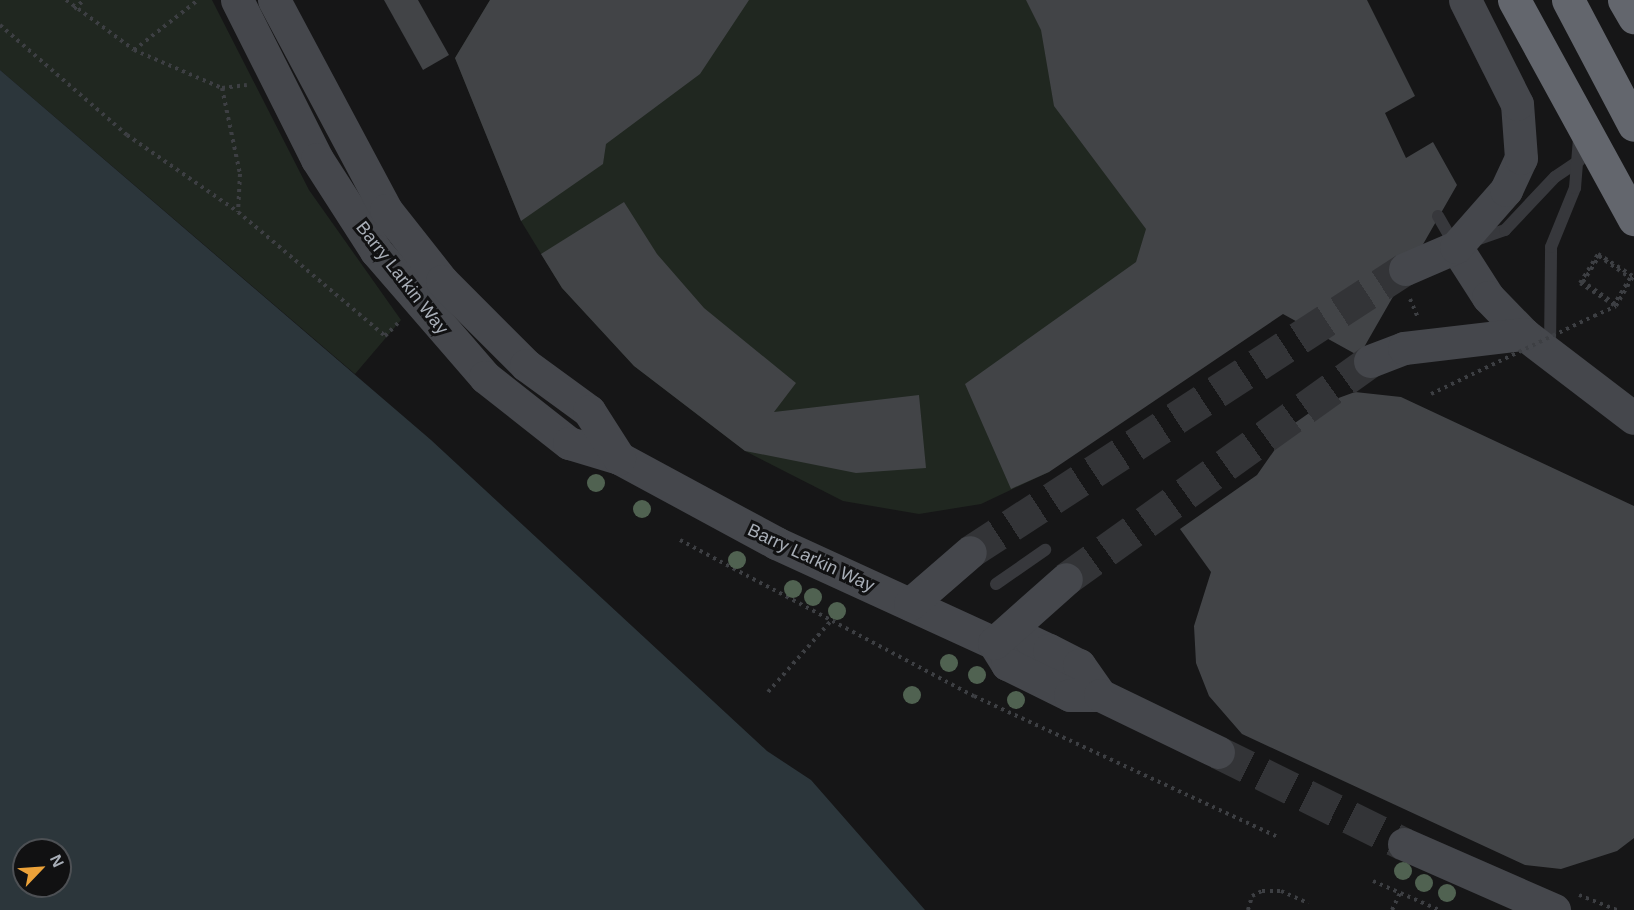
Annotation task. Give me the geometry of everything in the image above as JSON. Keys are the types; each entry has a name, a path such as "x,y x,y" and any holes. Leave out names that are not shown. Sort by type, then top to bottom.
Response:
{"highway":[{"path":"1514,0 1634,219"},
{"path":"1568,0 1634,125"},
{"path":"1624,0 1634,16"}],"main road":[{"path":"1405,269 1456,247 1506,190 1524,137 1517,104 1465,0"},
{"name":"Barry Larkin Way","path":"265,9 386,210 442,281 526,365 590,411 619,458 776,543 994,643"},
{"path":"1456,247 1488,297 1524,334 1549,356 1634,418"},
{"path":"1370,361 1404,348 1524,334"},
{"path":"910,604 970,552"},
{"path":"994,643 1066,579"},
{"path":"994,643 1021,637 1079,665 1100,695 1218,752"},
{"path":"1404,844 1560,900"}],"lane":[{"path":"1527,0 1562,71 1578,119 1580,160 1575,188 1551,246 1549,356"},
{"path":"1438,216 1456,247 1505,230 1555,177 1580,160"},
{"path":"996,584 1045,550"}],"path":[{"path":"66,0 74,9 134,50 222,88 255,84"},
{"path":"74,9 84,0"},
{"path":"134,50 198,0"},
{"path":"0,25 127,135 238,212 385,336 401,320"},
{"path":"222,88 236,140 238,212"},
{"path":"1431,394 1616,306 1633,276 1598,254 1580,283 1614,305 1630,278 1599,256 1583,282 1615,304"},
{"path":"680,540 830,622 974,696 1280,838"},
{"path":"768,692 830,622"},
{"path":"1373,881 1439,910"},
{"path":"1248,910 1252,896 1262,891 1281,891 1308,903"},
{"path":"1392,910 1400,893"},
{"path":"1560,900 1617,910"}],"shaded area":[{"path":"0,0 212,0 309,190 401,320 355,374 0,70"},
{"path":"490,0 1263,0 1049,472 981,504 919,514 843,501 745,451 634,366 562,288 521,221 455,58"},
{"path":"0,70 431,440 767,751 811,780 925,910 0,910"}],"building":[{"path":"384,0 418,0 449,55 423,70"},
{"path":"490,0 749,0 700,74 606,144 603,164 521,221 455,58"},
{"path":"1026,0 1367,0 1415,96 1385,113 1406,158 1433,142 1457,185 1359,356 1283,314 1049,472 1011,489 965,384 1136,262 1146,229 1054,106 1041,30"},
{"path":"624,202 657,254 704,308 796,383 774,412 919,395 926,468 856,473 745,451 634,366 562,288 541,254"},
{"path":"1355,392 1401,397 1634,506 1634,838 1617,851 1561,869 1525,865 1242,734 1209,696 1196,663 1194,626 1211,572 1180,529 1257,475 1292,425 1322,404"}],"tunnel":[{"path":"970,552 1405,269"},
{"path":"1066,579 1370,361"},
{"path":"1218,752 1404,844"}]}
